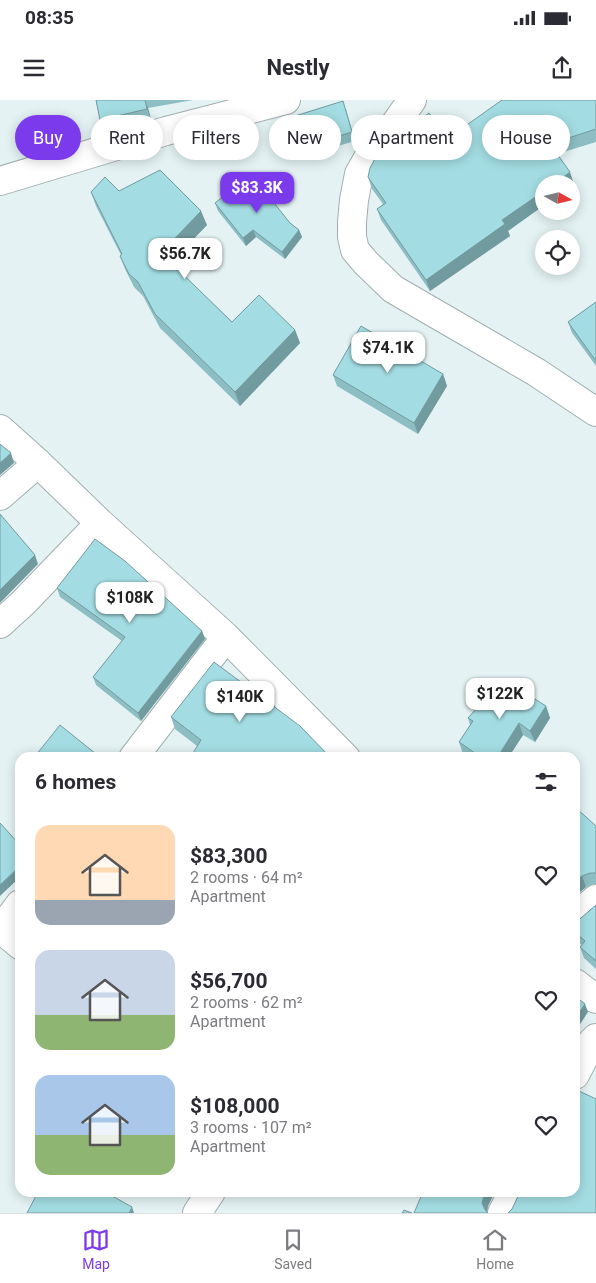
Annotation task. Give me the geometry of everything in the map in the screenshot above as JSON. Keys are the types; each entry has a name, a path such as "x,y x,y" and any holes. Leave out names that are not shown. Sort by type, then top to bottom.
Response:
{"street":[{"path":"0,181 166,131 286,100"},
{"path":"412,100 368,158 359,174 352,237 356,250 366,263 393,289 536,372 596,412"},
{"path":"0,429 38,463 100,524 226,637 340,752"},
{"path":"0,496 38,463"},
{"path":"0,624 100,524"},
{"path":"138,752 226,637"},
{"path":"580,913 596,899"},
{"path":"15,910 0,929 15,941"},
{"path":"580,987 596,999"},
{"path":"580,1065 596,1038"},
{"path":"197,1213 208,1197"},
{"path":"502,1213 510,1197"}],"building":[{"path":"96,100 145,100 147,109 121,115 99,115"},
{"path":"502,100 596,100 596,129 570,137 570,115 482,115 482,160 561,160 570,172 566,175 535,175 535,197 502,220 505,224 426,280 377,209 386,203 368,177 370,168 374,160 472,160 472,121"},
{"path":"343,101 351,132 341,135 341,115 298,115"},
{"path":"160,170 201,211 161,253 232,322 259,295 295,330 235,392 155,314 138,282 129,274 120,256 122,254 91,192 105,177 119,191"},
{"path":"251,174 290,223 299,230 282,252 253,230 243,238 215,203"},
{"path":"596,302 596,361 568,322"},
{"path":"361,326 443,374 414,423 333,375"},
{"path":"0,444 11,453 0,463"},
{"path":"0,514 35,555 0,590"},
{"path":"95,539 125,561 202,631 138,713 93,677 125,637 57,588"},
{"path":"214,662 300,726 325,752 194,752 201,740 171,717"},
{"path":"503,679 546,706 530,731 519,723 501,752 473,752 459,742 473,721 468,718"},
{"path":"60,725 94,752 38,752"},
{"path":"580,812 596,826 596,873 580,878"},
{"path":"0,823 15,840 15,871 0,885"},
{"path":"596,905 596,961 580,947 585,941 580,936 581,918"},
{"path":"580,1000 585,1004 580,1012"},
{"path":"580,1091 596,1099 596,1213 508,1213 518,1197 580,1197"},
{"path":"35,1197 114,1197 132,1207 129,1213 27,1213"},
{"path":"421,1197 484,1197 482,1203 488,1213 414,1213"}]}
